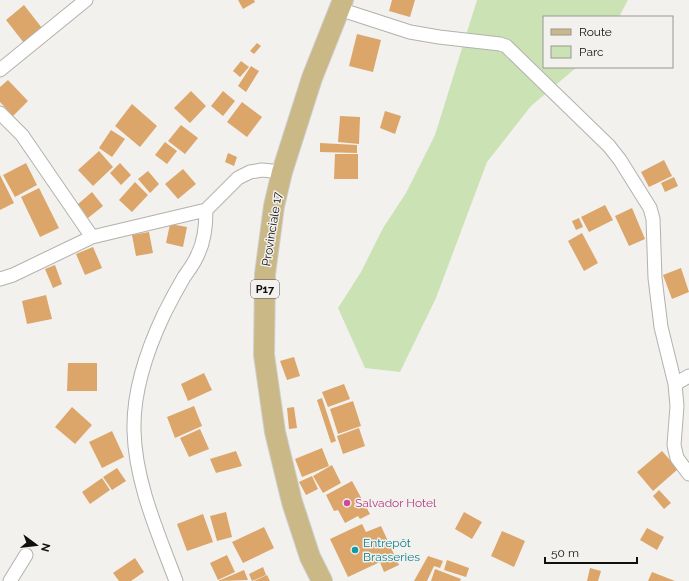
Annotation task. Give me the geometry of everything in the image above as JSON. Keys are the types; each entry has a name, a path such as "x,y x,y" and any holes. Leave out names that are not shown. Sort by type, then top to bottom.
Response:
{"main road":[{"name":"Provinciale 17","path":"322,581 310,557 292,502 274,432 264,355 265,274 274,206 282,172 312,78 341,4"}],"street":[{"path":"0,70 86,0"},
{"path":"341,4 410,32 506,46 609,146 620,160 650,208 653,219 655,278 661,327 676,384 677,406 674,445 677,458 689,474"},
{"path":"0,113 22,135 92,237"},
{"path":"0,279 12,275 92,237 206,210 238,178 250,172 262,170 282,172"},
{"path":"176,581 142,482 136,455 134,436 135,403 142,371 151,344 164,314 199,254 203,239 206,210"},
{"path":"676,384 689,376"},
{"path":"10,581 26,555"}],"green space":[{"path":"477,0 628,0 620,16 543,16 543,68 576,68 531,106 487,162 436,298 400,372 365,368 338,308 361,272 383,228 406,193 435,135"}],"building":[{"path":"238,0 254,0 255,2 243,9"},
{"path":"392,0 415,0 410,17 389,11"},
{"path":"24,5 42,28 24,43 6,20"},
{"path":"357,34 381,40 373,72 349,66"},
{"path":"257,43 261,46 254,54 250,51"},
{"path":"241,61 249,67 240,77 233,71"},
{"path":"251,66 259,71 246,92 238,86"},
{"path":"8,80 28,101 13,116 0,102 0,87"},
{"path":"191,91 206,106 190,123 174,108"},
{"path":"223,91 235,101 223,116 211,106"},
{"path":"242,102 262,117 247,137 227,122"},
{"path":"132,104 157,126 140,147 115,126"},
{"path":"385,111 401,116 395,134 380,128"},
{"path":"340,116 360,117 359,144 338,142"},
{"path":"181,125 198,138 185,154 168,141"},
{"path":"111,130 125,139 112,157 99,148"},
{"path":"165,142 177,151 167,164 155,155"},
{"path":"320,143 357,145 357,153 320,152"},
{"path":"99,151 113,167 93,186 78,170"},
{"path":"228,153 237,157 234,166 225,162"},
{"path":"335,154 358,154 358,179 334,179"},
{"path":"664,160 672,176 649,187 641,172"},
{"path":"26,163 37,185 15,197 3,175"},
{"path":"120,163 131,175 121,185 110,173"},
{"path":"183,169 196,184 178,199 165,184"},
{"path":"148,171 159,184 150,193 138,179"},
{"path":"0,175 14,203 0,210"},
{"path":"674,177 678,186 665,192 661,183"},
{"path":"135,182 148,195 132,212 119,200"},
{"path":"39,188 59,228 40,237 21,197"},
{"path":"92,192 103,206 88,218 78,204"},
{"path":"605,205 613,220 589,232 581,217"},
{"path":"632,208 645,239 629,246 615,216"},
{"path":"579,218 583,227 576,230 572,221"},
{"path":"170,224 187,227 183,247 166,243"},
{"path":"149,232 153,253 136,256 132,235"},
{"path":"582,233 598,263 584,271 568,241"},
{"path":"93,247 102,268 85,275 76,254"},
{"path":"55,265 62,284 53,288 45,269"},
{"path":"681,268 689,292 672,299 663,275"},
{"path":"46,295 52,319 27,324 22,301"},
{"path":"294,357 300,376 287,380 280,361"},
{"path":"68,363 97,363 97,391 67,391"},
{"path":"204,373 212,390 188,401 181,384"},
{"path":"344,384 350,399 328,407 322,392"},
{"path":"322,398 336,441 331,443 317,400"},
{"path":"353,401 361,426 338,434 330,409"},
{"path":"194,406 202,426 175,438 167,417"},
{"path":"72,407 92,425 75,444 55,427"},
{"path":"294,407 297,428 289,429 287,408"},
{"path":"359,428 365,446 343,454 337,436"},
{"path":"200,429 209,449 189,457 180,438"},
{"path":"112,431 124,457 102,468 89,442"},
{"path":"322,448 329,466 302,477 295,459"},
{"path":"236,451 242,466 216,473 210,459"},
{"path":"662,451 678,469 653,491 637,472"},
{"path":"332,465 341,483 323,493 313,476"},
{"path":"117,468 126,481 112,490 103,477"},
{"path":"312,476 318,489 306,495 299,482"},
{"path":"102,478 110,490 90,504 82,492"},
{"name":"Salvador Hotel","path":"352,481 370,514 360,519 358,516 345,523 338,510 334,511 326,495"},
{"path":"659,490 671,503 664,509 653,496"},
{"path":"226,512 232,537 217,541 210,516"},
{"path":"464,512 482,522 472,539 455,529"},
{"path":"203,514 213,542 187,551 177,524"},
{"name":"Entrepôt Brasseries","path":"362,524 366,532 381,526 399,565 384,572 380,562 348,577 330,539"},
{"path":"264,527 274,548 243,563 232,542"},
{"path":"647,528 664,537 657,550 640,540"},
{"path":"502,531 525,541 514,567 491,556"},
{"path":"227,555 235,572 218,580 210,563"},
{"path":"428,556 443,561 440,568 434,566 427,581 414,581"},
{"path":"135,558 144,572 131,581 119,581 113,573"},
{"path":"447,560 469,568 466,577 444,570"},
{"path":"263,567 266,575 252,581 249,574"},
{"path":"590,568 601,571 598,581 587,581"},
{"path":"435,569 461,579 460,581 431,581"},
{"path":"244,570 248,580 218,581"},
{"path":"652,572 675,581 648,581"},
{"path":"267,575 270,581 254,581"}],"place":[{"name":"Salvador Hotel","path":"347,503"},
{"name":"Entrepôt Brasseries","path":"355,550"}]}
